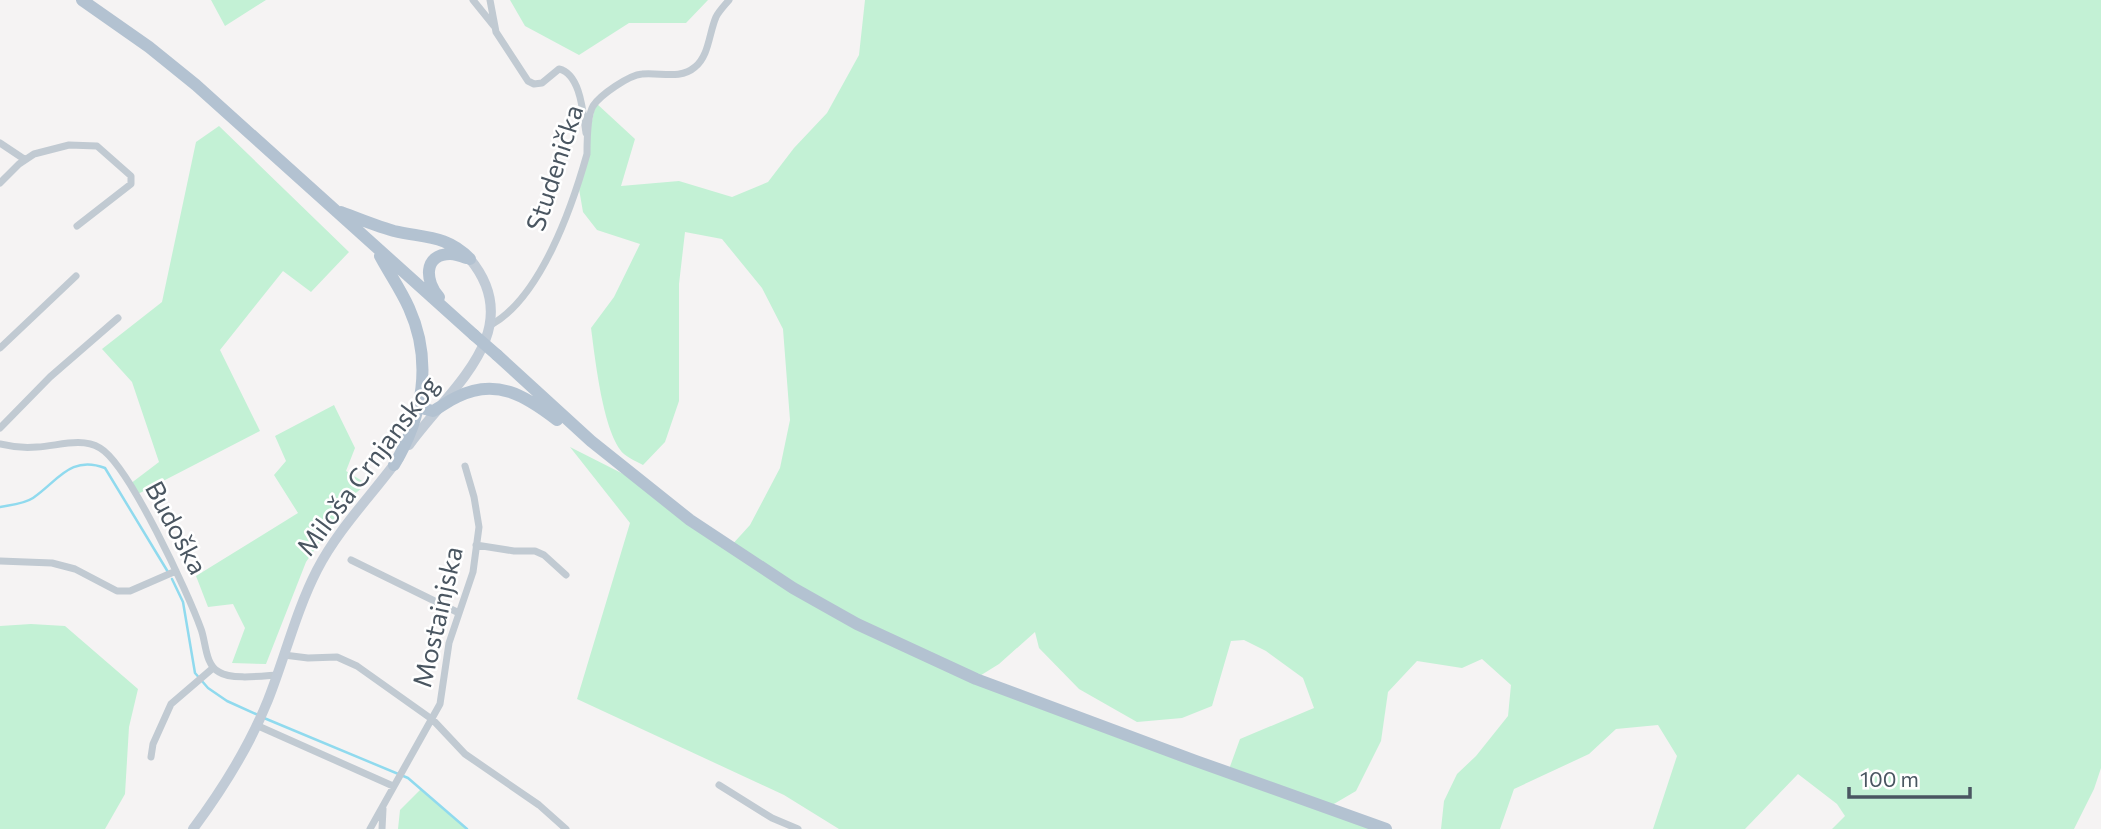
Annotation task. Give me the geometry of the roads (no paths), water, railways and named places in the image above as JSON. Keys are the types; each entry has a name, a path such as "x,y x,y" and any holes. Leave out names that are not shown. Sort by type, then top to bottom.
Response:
{"main road":[{"path":"82,0 137,38 190,80 580,431 706,531 805,595 874,633 980,680 1386,829"},
{"path":"333,209 381,227 446,241 470,259"},
{"path":"375,246 407,303 416,328 422,365 420,400 411,433 394,465"},
{"path":"470,259 453,254 440,256 430,266 428,276 432,289 471,333"},
{"name":"Miloša Crnjanskog","path":"257,722 320,564 487,340 492,305 480,272 470,259"},
{"path":"420,400 425,410 430,411 464,394 498,390 524,397 559,421 580,431"},
{"path":"192,829 222,787 257,722"}],"street":[{"path":"473,0 495,27 525,78 531,83 542,83 559,69 569,73 575,80 587,141"},
{"path":"491,0 495,27"},
{"name":"Studenička","path":"491,325 510,310 543,267 567,215 587,154 593,105 620,82 639,74 682,74 695,68 706,51 717,14 729,0"},
{"path":"0,143 24,159"},
{"path":"0,183 24,159 34,154 69,145 97,146 131,176 131,184 77,226"},
{"path":"0,348 76,276"},
{"path":"0,428 50,377 118,318"},
{"name":"Budoška","path":"0,444 35,448 89,443 101,448 121,469 176,571 202,630 211,664 210,670"},
{"name":"Mostainjska","path":"394,784 440,704 449,643 473,572 479,527 465,466"},
{"path":"477,545 514,551 535,551 544,555 566,575"},
{"path":"351,560 459,613"},
{"path":"0,561 52,563 75,569 117,591 130,590 176,571"},
{"path":"284,655 307,658 337,657 357,667 433,720 465,754 539,805 566,829"},
{"path":"151,757 152,744 171,704 210,670 233,676 277,675"},
{"path":"257,722 394,784 370,829"},
{"path":"719,785 772,818 798,829"},
{"path":"382,829 383,805"}],"waterway":[{"path":"0,507 29,500 73,467 93,465 105,468 168,572"},
{"path":"172,579 183,602 195,673 208,688 227,701 258,715"},
{"path":"264,718 408,778 467,829"}]}
